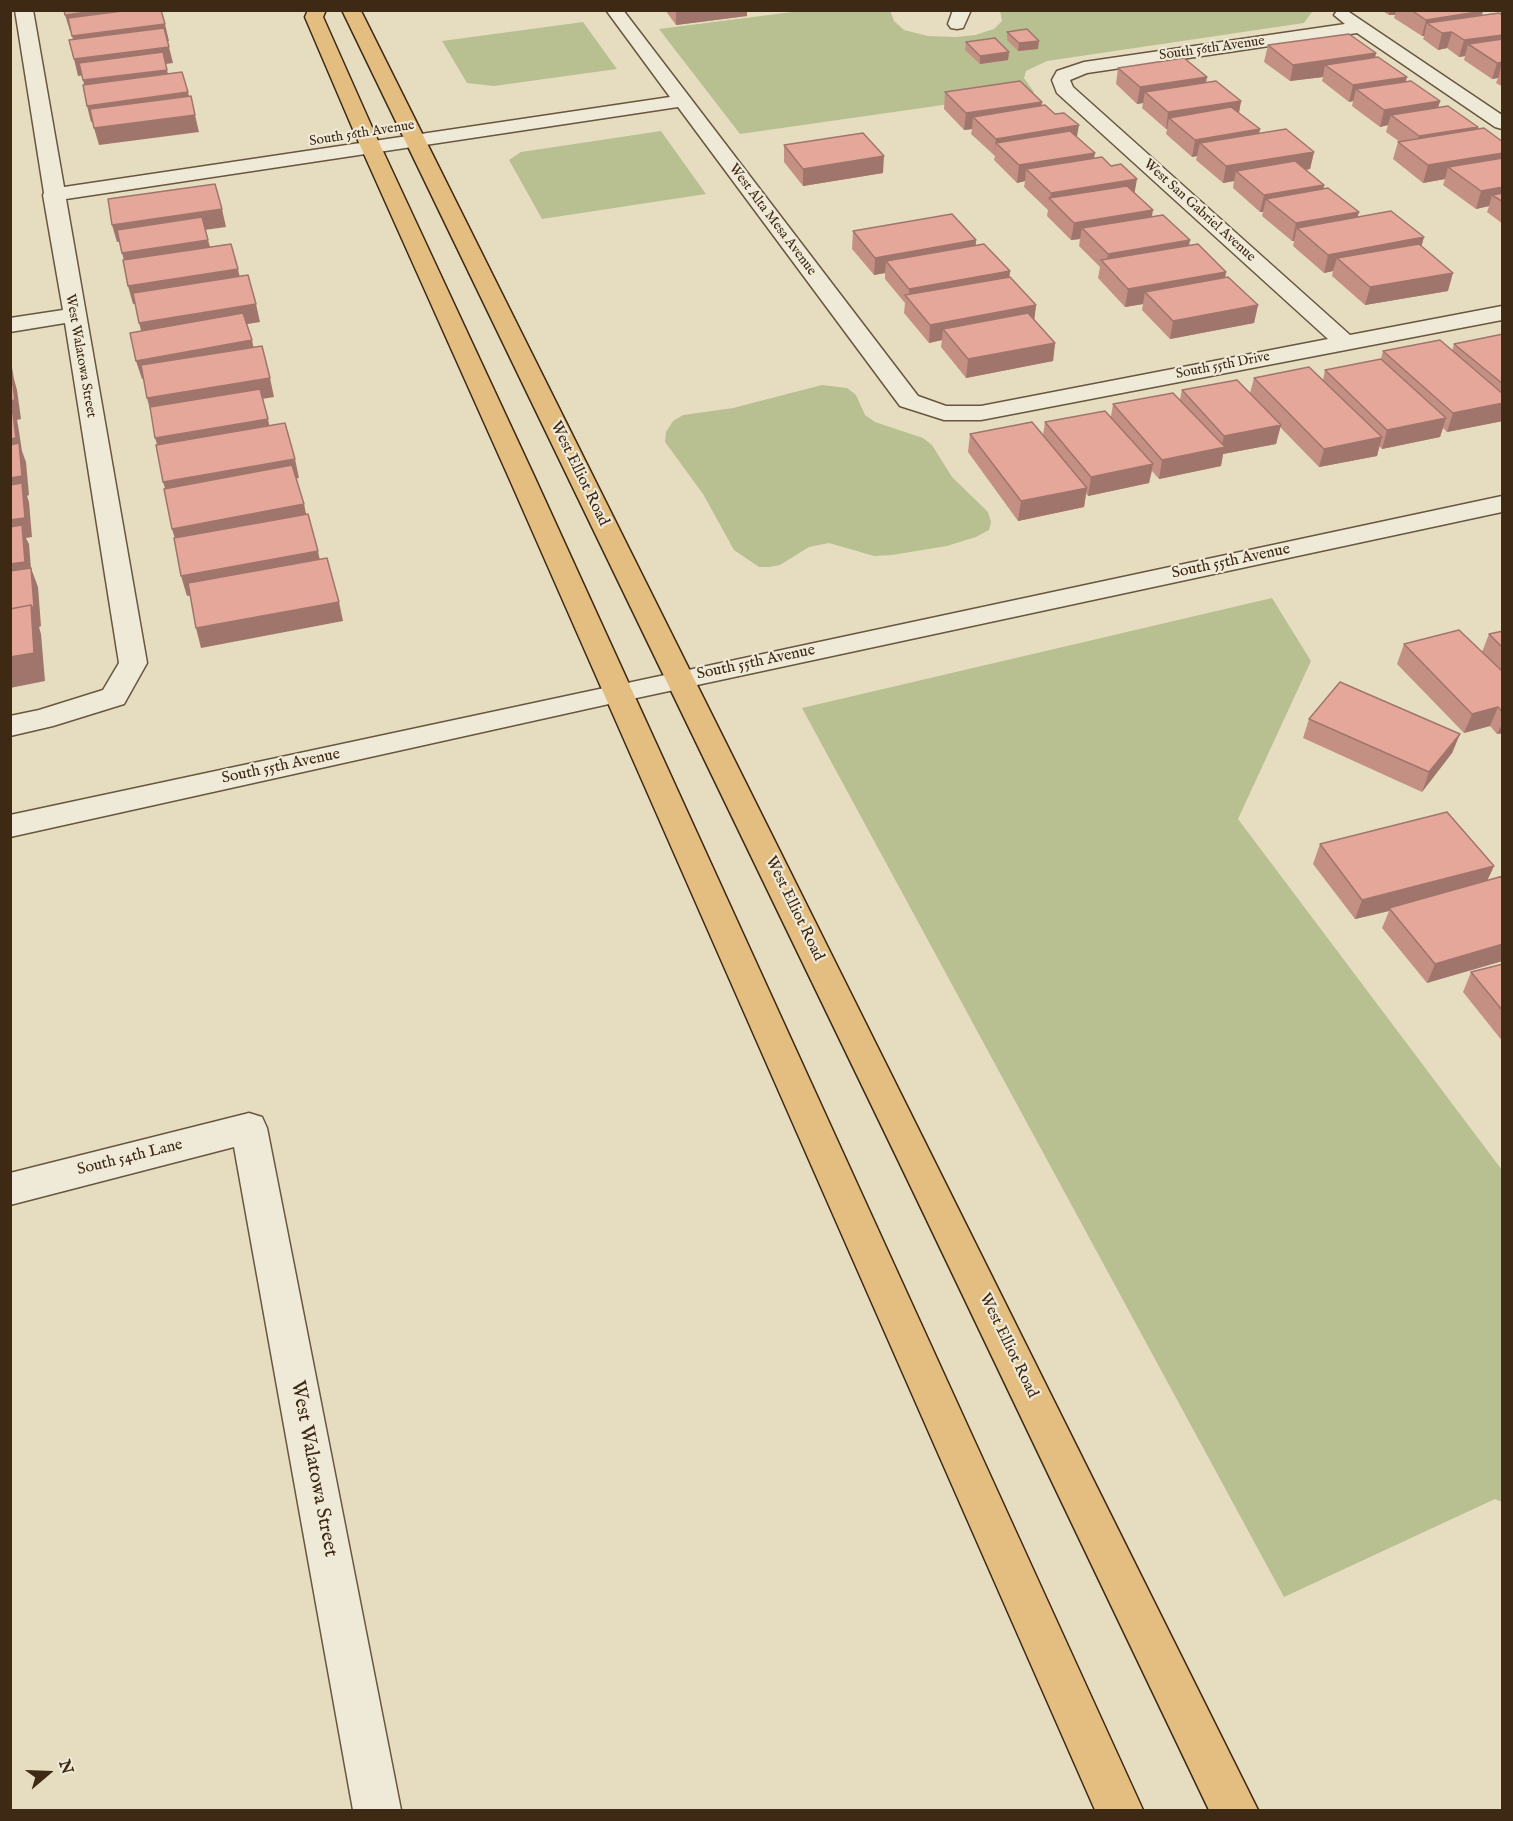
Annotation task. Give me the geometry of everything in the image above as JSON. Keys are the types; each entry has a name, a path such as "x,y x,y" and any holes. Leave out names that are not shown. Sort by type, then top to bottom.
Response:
{"main road":[{"path":"317,10 314,17 368,141 1119,1810"},
{"name":"West Elliot Road","path":"350,10 413,134 1234,1810"}],"street":[{"name":"West Walatowa Street","path":"10,726 43,719 114,697 133,663 73,315 24,10"},
{"name":"West Alta Mesa Avenue","path":"614,10 909,401 944,413"},
{"path":"1336,10 1503,123"},
{"name":"South 56th Avenue","path":"1064,75 1084,68 1361,27"},
{"name":"West San Gabriel Avenue","path":"1064,75 1061,80 1064,89 1344,342"},
{"name":"South 56th Avenue","path":"52,187 677,95"},
{"name":"South 56th Avenue","path":"238,160 259,170 304,163 368,141"},
{"name":"South 55th Drive","path":"944,413 981,412 1503,313"},
{"path":"10,325 73,315"},
{"name":"South 55th Avenue","path":"10,826 618,693 1503,504"},
{"name":"West Walatowa Street","path":"249,1128 377,1810"},
{"name":"South 54th Lane","path":"10,1189 249,1128"}],"green space":[{"path":"890,10 894,21 904,30 928,36 956,37 975,35 994,29 1002,21 1000,11 1310,10 1312,12 1304,23 1047,61 1026,71 1024,78 1034,92 740,134 659,29 800,11"},
{"path":"583,22 617,69 494,86 467,83 442,41"},
{"path":"661,131 706,194 542,219 509,160 521,152"},
{"path":"822,385 847,388 856,395 865,415 875,422 923,438 932,445 952,477 988,512 991,522 989,530 976,537 947,546 892,555 874,556 829,543 809,547 780,565 769,567 759,567 734,550 703,494 665,442 666,432 673,421 683,415 733,408"},
{"path":"1272,598 1311,661 1238,819 1502,1170 1502,1502 1495,1499 1284,1597 802,708"}],"building":[{"path":"64,10 103,10 65,15"},
{"path":"130,10 161,10 165,24 72,36 68,18"},
{"path":"1411,10 1481,10 1483,11 1426,20"},
{"path":"1499,13 1503,15 1503,35 1464,40 1452,32 1442,33 1427,23"},
{"path":"164,28 169,47 74,59 69,40"},
{"path":"1027,29 1039,41 1019,43 1007,32"},
{"path":"1349,34 1376,53 1293,65 1268,45"},
{"path":"995,38 1009,52 980,56 966,42"},
{"path":"1503,39 1503,62 1497,63 1468,44"},
{"path":"163,52 167,70 83,80 79,63"},
{"path":"1378,57 1407,77 1353,85 1325,65"},
{"path":"1184,58 1207,77 1140,87 1118,68"},
{"path":"182,72 188,92 87,106 83,85"},
{"path":"1020,81 1042,102 966,113 945,92"},
{"path":"1216,81 1241,101 1168,112 1145,92"},
{"path":"1411,81 1440,101 1384,110 1356,89"},
{"path":"191,96 195,115 94,128 90,109"},
{"path":"1045,105 1055,114 1064,113 1079,125 996,139 973,117"},
{"path":"1448,106 1478,127 1419,136 1391,115"},
{"path":"1231,107 1260,129 1195,140 1169,118"},
{"path":"1484,128 1503,142 1503,153 1428,165 1398,142"},
{"path":"1286,129 1314,152 1226,166 1200,143"},
{"path":"1070,131 1095,153 1019,165 996,143"},
{"path":"863,133 884,156 803,169 784,145"},
{"path":"1102,157 1111,166 1121,164 1137,179 1051,193 1026,169"},
{"path":"1503,158 1503,187 1481,191 1448,167"},
{"path":"1295,161 1324,185 1264,195 1236,171"},
{"path":"215,184 222,209 112,225 108,199"},
{"path":"1127,186 1153,210 1074,223 1049,198"},
{"path":"1328,188 1359,212 1296,223 1266,199"},
{"path":"1503,193 1503,202 1492,195"},
{"path":"1391,211 1424,237 1328,255 1297,228"},
{"path":"952,214 976,240 875,258 853,231"},
{"path":"1163,215 1190,240 1108,254 1082,228"},
{"path":"202,217 208,240 122,253 117,230"},
{"path":"231,244 238,269 128,286 123,260"},
{"path":"984,244 1010,271 909,289 886,261"},
{"path":"1198,244 1226,272 1128,289 1101,260"},
{"path":"1419,244 1453,273 1370,287 1337,258"},
{"path":"248,275 256,304 139,323 133,293"},
{"path":"1010,277 1036,305 930,325 905,295"},
{"path":"1228,277 1258,305 1173,321 1145,292"},
{"path":"243,313 252,340 136,361 130,333"},
{"path":"1028,313 1055,343 968,359 943,329"},
{"path":"1503,334 1503,384 1454,344"},
{"path":"1440,340 1503,394 1503,403 1453,413 1383,351"},
{"path":"262,346 270,378 147,398 141,365"},
{"path":"1381,359 1446,418 1387,430 1325,370"},
{"path":"1309,367 1382,437 1324,449 1254,378"},
{"path":"10,372 15,400 10,401"},
{"path":"1237,380 1281,425 1224,436 1182,390"},
{"path":"260,389 268,419 155,438 150,407"},
{"path":"1173,393 1225,447 1162,460 1113,404"},
{"path":"12,406 16,438 10,439 10,407"},
{"path":"1105,411 1153,464 1091,477 1045,422"},
{"path":"1032,422 1087,488 1021,501 970,434"},
{"path":"285,423 295,459 163,482 156,445"},
{"path":"19,443 22,476 10,478 10,445"},
{"path":"292,465 304,504 172,529 164,489"},
{"path":"22,483 25,518 10,520 10,485"},
{"path":"308,514 318,551 181,576 174,538"},
{"path":"22,525 25,562 10,564 10,527"},
{"path":"327,558 339,602 196,628 188,583"},
{"path":"31,568 34,607 31,605 10,609 10,571"},
{"path":"31,605 34,653 10,657 10,609"},
{"path":"1459,630 1503,672 1503,712 1498,707 1472,714 1404,644"},
{"path":"1503,631 1503,648 1489,634"},
{"path":"1340,682 1460,734 1429,772 1309,719"},
{"path":"1447,812 1494,866 1362,900 1320,844"},
{"path":"1503,876 1503,944 1435,964 1389,908"},
{"path":"1503,964 1503,1011 1471,972"}]}
